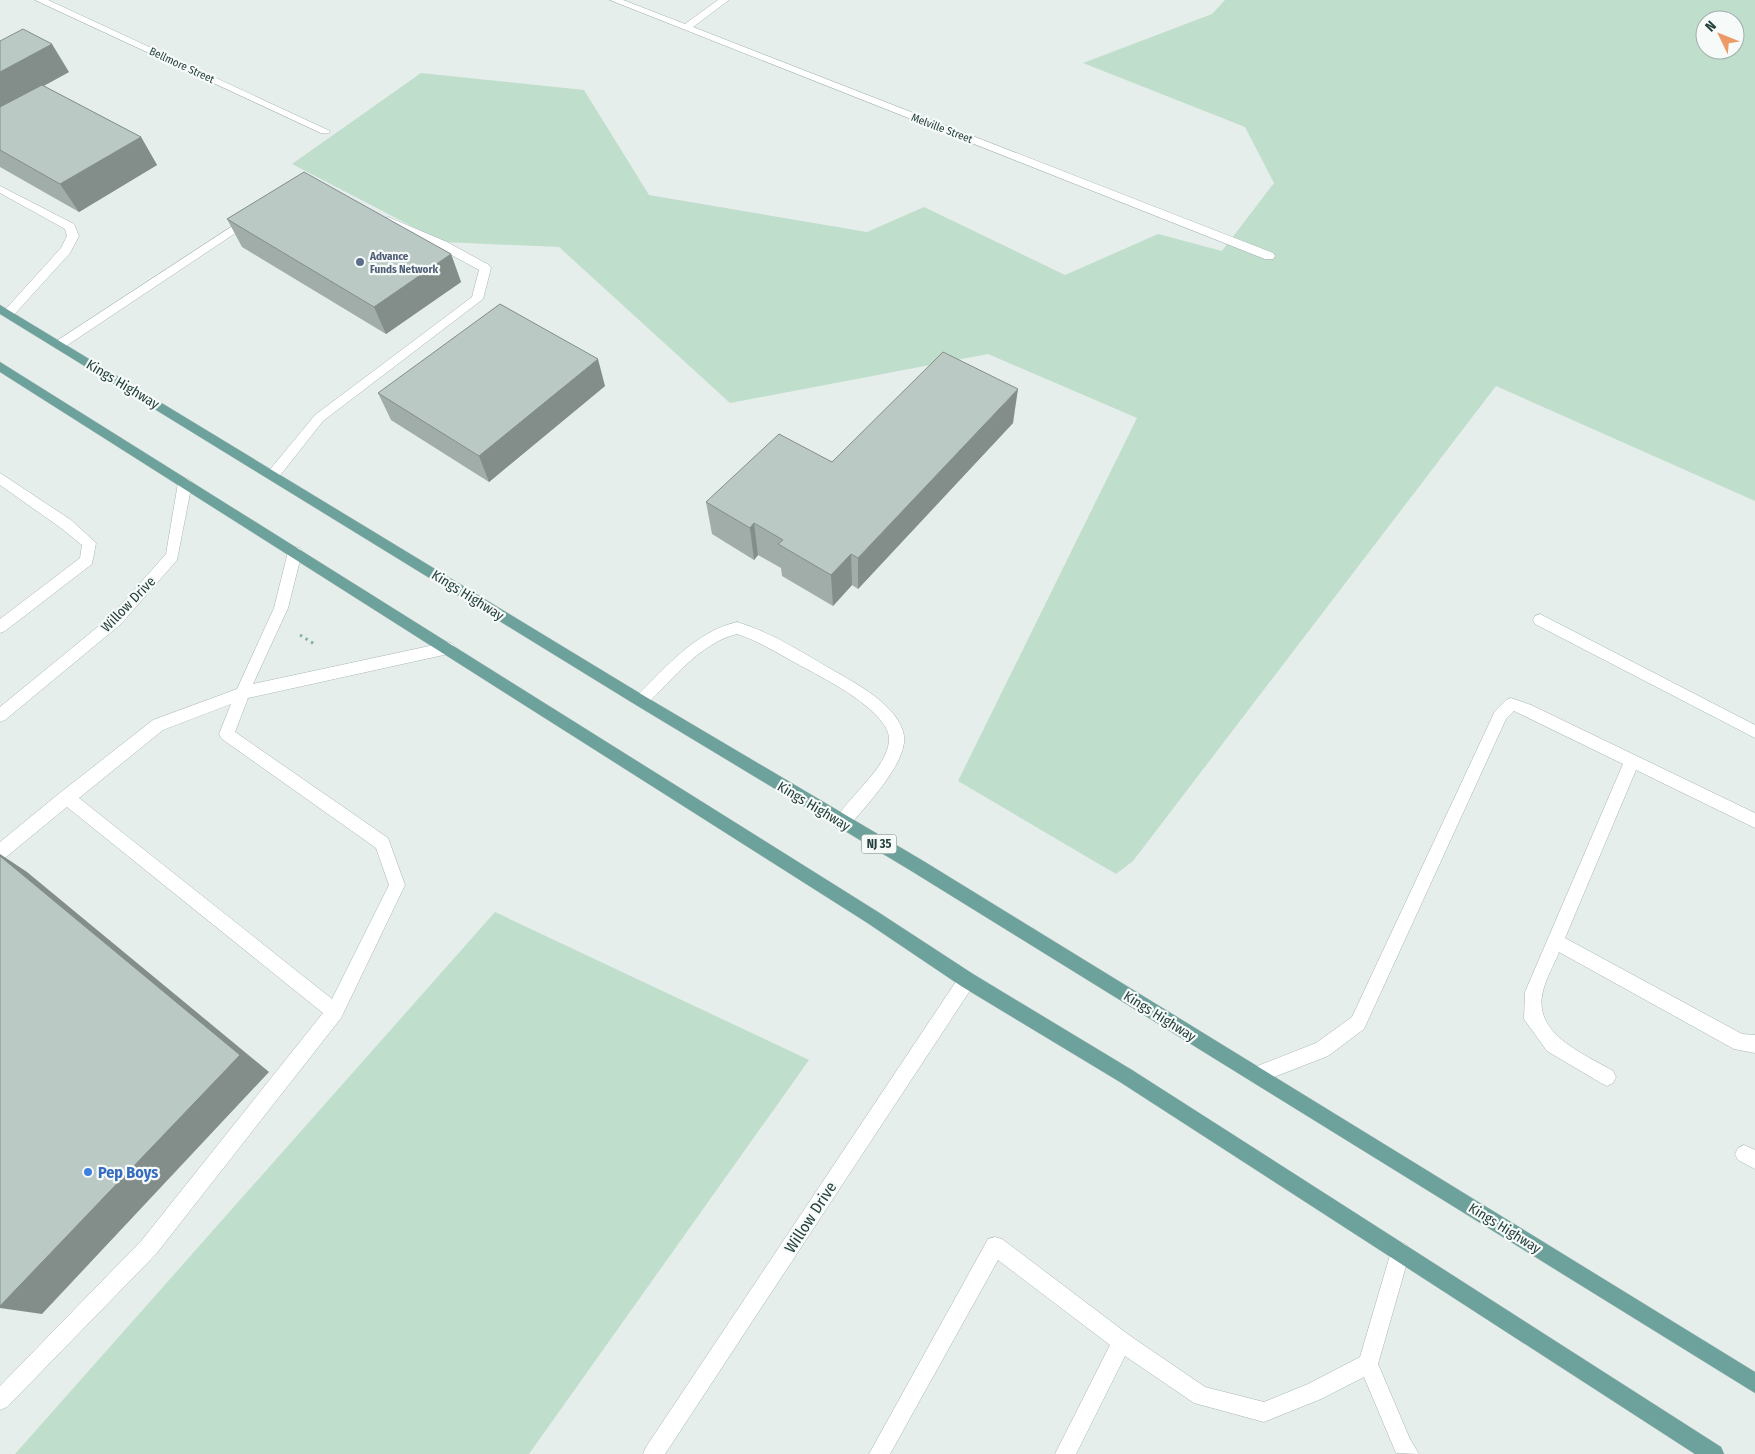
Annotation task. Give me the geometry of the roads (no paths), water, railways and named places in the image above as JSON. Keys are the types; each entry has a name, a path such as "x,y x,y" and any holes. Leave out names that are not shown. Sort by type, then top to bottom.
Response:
{"main road":[{"name":"Kings Highway","path":"4,311 842,823 918,867 1755,1383"},
{"path":"0,366 872,917 966,980 1126,1076 1714,1454"}],"street":[{"name":"Bellmore Street","path":"40,0 325,131"},
{"name":"Melville Street","path":"615,0 1269,256"},
{"path":"686,28 724,0"},
{"path":"0,190 70,227 74,236 66,250 4,311"},
{"path":"59,345 261,212"},
{"path":"273,475 319,418 477,299 485,268 443,245 378,215"},
{"path":"0,478 66,524 89,543 88,560 0,627"},
{"name":"Willow Drive","path":"0,716 116,620 172,556 185,483"},
{"path":"0,1400 149,1247 335,1012 396,885 382,843 227,734 242,693 281,608 295,552"},
{"path":"1540,620 1755,732"},
{"path":"642,701 700,645 718,633 738,628 755,633 849,688 875,704 891,721 897,741 887,766 842,823"},
{"path":"0,852 66,797 158,725 242,693 448,648"},
{"path":"1256,1075 1322,1050 1358,1023 1500,715 1511,704 1526,709 1755,821"},
{"path":"1606,1077 1553,1044 1533,1019 1534,992 1632,761"},
{"path":"66,797 335,1012"},
{"path":"1555,941 1740,1043 1755,1044"},
{"name":"Willow Drive","path":"653,1454 966,980"},
{"path":"879,1454 995,1246 1122,1342 1201,1396 1264,1412 1314,1392 1368,1364"},
{"path":"1400,1252 1368,1364 1403,1446 1409,1454"},
{"path":"1065,1454 1122,1342"}],"place":[{"name":"Advance Funds Network","path":"360,262"},
{"name":"Pep Boys","path":"88,1172"}]}
